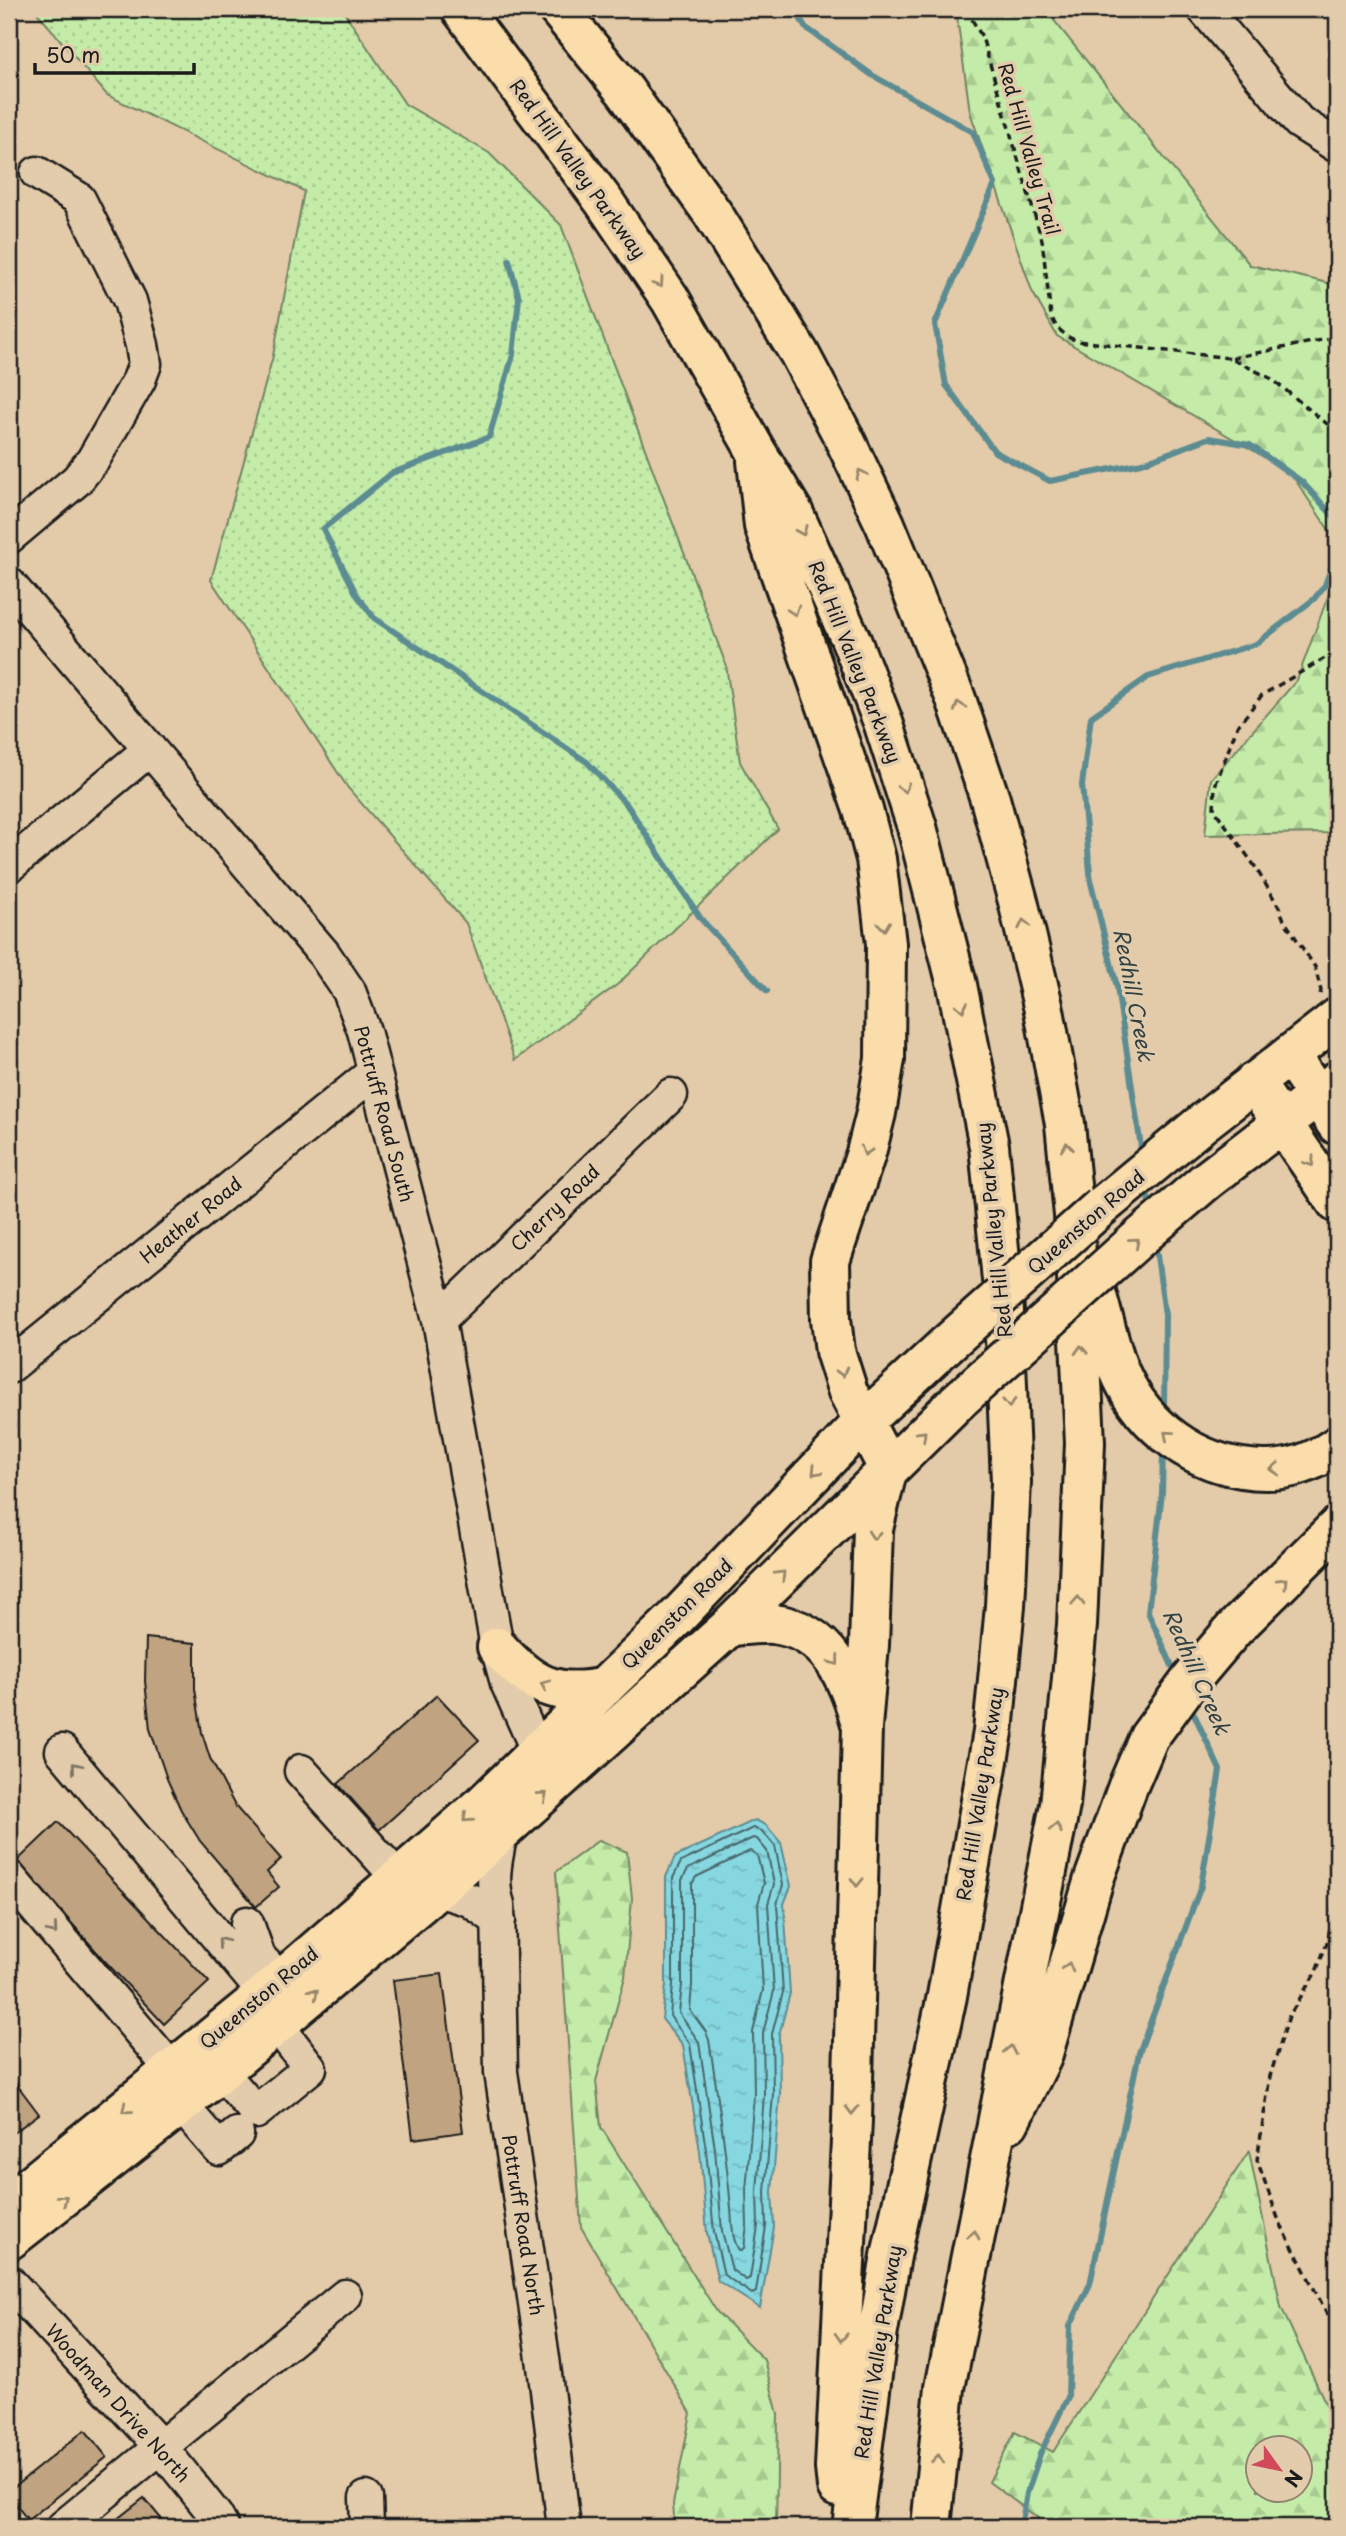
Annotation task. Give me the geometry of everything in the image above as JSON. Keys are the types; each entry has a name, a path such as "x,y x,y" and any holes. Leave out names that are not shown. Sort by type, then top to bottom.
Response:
{"main road":[{"name":"Red Hill Valley Parkway","path":"461,9 605,203 670,299 755,451 793,512 883,722 916,827 957,985 989,1146 1003,1290 1011,1482 1005,1606 993,1732 947,1996 882,2310 852,2527"},
{"path":"558,9 608,69 713,214 799,353 885,524 946,674 990,799 1044,1010 1065,1124 1074,1215 1085,1443 1076,1639 1060,1805 944,2388 931,2527"},
{"path":"586,9 594,20 608,69"},
{"path":"755,451 764,526 863,810 873,846 886,944 885,1059 876,1112 866,1153 830,1261 831,1319 835,1351 848,1392 888,1468 873,1529 869,1645 862,1727 852,2120 835,2468 842,2527"},
{"name":"Queenston Road","path":"9,2240 274,1999 399,1879 538,1752 676,1618 863,1422 946,1345 1102,1206 1337,1018"},
{"path":"1290,1055 1331,1101"},
{"path":"1254,1082 1337,1203"},
{"name":"Queenston Road","path":"9,2203 177,2088 221,2072 274,1999 437,1890 730,1626 957,1402 1206,1181 1282,1122 1331,1101"},
{"path":"1074,1215 1117,1366 1149,1418 1170,1438 1208,1461 1249,1469 1279,1471 1324,1455 1337,1446"},
{"path":"988,2165 1042,2057 1094,1880 1149,1737 1189,1681 1234,1629 1337,1527"},
{"path":"730,1626 773,1625 814,1640 832,1656 842,1671 853,1693 862,1727"},
{"path":"497,1647 522,1672 550,1687 581,1692 605,1687"}],"street":[{"path":"1203,9 1299,122 1337,146"},
{"path":"9,537 77,480 93,460 139,380 145,363 130,301 79,198 37,173"},
{"name":"Pottruff Road South","path":"9,584 324,954 349,991 363,1031 439,1320 497,1647 508,1683 538,1752"},
{"path":"9,866 149,750"},
{"name":"Heather Road","path":"9,1367 373,1073"},
{"name":"Cherry Road","path":"439,1320 671,1095"},
{"path":"62,1751 274,1999"},
{"path":"301,1771 399,1879"},
{"name":"Pottruff Road North","path":"501,1833 493,1890 498,1904 499,1921 501,2073 543,2358 564,2527"},
{"path":"9,1877 177,2088 219,2149 237,2134"},
{"path":"437,1890 470,1900 499,1921"},
{"path":"221,2072 256,2112 310,2068 274,1999 247,1923"},
{"name":"Woodman Drive North","path":"9,2282 160,2446 222,2527"},
{"path":"63,2527 345,2296"}],"path":[{"name":"Red Hill Valley Trail","path":"966,9 982,37 1042,240 1051,316 1057,328 1078,341 1230,358 1272,379 1337,432"},
{"path":"1230,358 1337,337"},
{"path":"1315,967 1284,920 1254,865 1214,809 1215,786 1237,727 1262,695 1337,651"},
{"path":"1337,1882 1328,1940 1316,1972 1289,2016 1270,2076 1257,2160 1279,2221 1337,2333"}],"green space":[{"path":"34,9 342,9 405,104 489,153 561,225 726,665 740,762 778,829 618,984 515,1060 466,923 348,788 211,580 273,356 304,191 107,95"},
{"path":"956,9 1045,9 1250,265 1337,285 1337,542 1290,472 1057,336 1032,291 970,112"},
{"path":"1337,572 1337,830 1334,833 1205,835 1211,779 1297,680"},
{"path":"599,1840 627,1852 632,1898 625,1977 596,2081 601,2127 717,2312 764,2360 778,2414 776,2527 675,2527 673,2504 691,2413 581,2227 556,1872"},
{"path":"1249,2151 1281,2307 1337,2428 1337,2527 1037,2527 1038,2518 989,2482 1015,2432 1053,2452"}],"water":[{"path":"755,1820 766,1825 781,1843 791,1886 784,1904 790,1993 779,2035 780,2094 772,2192 774,2227 760,2308 718,2281 707,2233 700,2151 683,2045 662,2019 666,1985 666,1877 675,1857"}],"building":[{"path":"146,1638 195,1643 195,1689 202,1733 210,1758 235,1806 281,1859 267,1872 279,1887 256,1907 200,1841 181,1810 167,1779 150,1729 145,1681"},
{"path":"437,1695 479,1740 379,1830 338,1784"},
{"path":"58,1822 209,1982 164,2024 17,1861"},
{"path":"442,1974 463,2132 413,2139 393,1980"},
{"path":"9,2074 39,2114 9,2136"},
{"path":"85,2430 107,2457 28,2520 9,2496 9,2491"},
{"path":"144,2498 168,2527 107,2527"}],"waterway":[{"name":"Redhill Creek","path":"795,9 805,27 872,75 973,132 995,184 935,324 946,385 995,452 1050,481 1142,463 1209,438 1250,445 1302,482 1335,518 1334,560 1325,585 1314,599 1256,644 1148,677 1091,717 1082,785 1091,883 1117,987 1142,1154"},
{"path":"509,260 519,298 513,355 489,437 392,473 323,529 357,595 374,618 587,762 627,805 701,919 767,991"},
{"name":"Redhill Creek","path":"1146,1185 1150,1209"},
{"name":"Redhill Creek","path":"1155,1241 1165,1315 1164,1411"},
{"name":"Redhill Creek","path":"1163,1450 1162,1493 1148,1612 1177,1677"},
{"name":"Redhill Creek","path":"1021,2527 1027,2493 1040,2454 1068,2397 1070,2326 1090,2284 1139,2053 1201,1886 1220,1770 1189,1703"}]}
